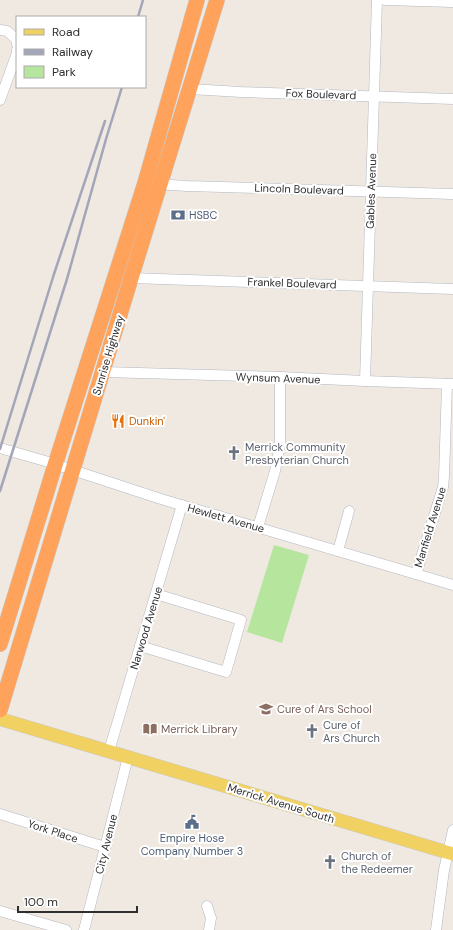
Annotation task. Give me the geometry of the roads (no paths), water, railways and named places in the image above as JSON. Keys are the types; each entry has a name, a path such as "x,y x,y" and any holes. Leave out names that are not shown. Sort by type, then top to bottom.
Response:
{"highway":[{"name":"Sunrise Highway","path":"0,644 54,465 145,183 197,0"},
{"name":"Sunrise Highway","path":"0,710 217,0"}],"main road":[{"name":"Merrick Avenue South","path":"0,719 450,853"}],"street":[{"name":"Gables Avenue","path":"365,382 377,0"},
{"path":"385,0 453,2"},
{"path":"0,30 7,31 16,39"},
{"path":"0,100 16,56"},
{"name":"Fox Boulevard","path":"190,89 453,99"},
{"name":"Lincoln Boulevard","path":"145,183 187,186 453,194"},
{"name":"Frankel Boulevard","path":"131,278 453,288"},
{"name":"Wynsum Avenue","path":"103,372 450,384"},
{"path":"258,527 275,471 280,444 280,377"},
{"name":"Manfield Avenue","path":"416,574 444,477 450,384"},
{"name":"Hewlett Avenue","path":"0,448 161,499 453,585"},
{"name":"Narwood Avenue","path":"108,751 182,505"},
{"path":"338,551 349,511"},
{"path":"140,646 226,672 241,620 156,594"},
{"name":"City Avenue","path":"84,930 128,757"},
{"name":"York Place","path":"0,814 105,847"},
{"path":"436,930 444,870 450,853 453,830"},
{"path":"207,906 211,918 209,930"},
{"path":"0,911 66,930"}],"railway":[{"path":"138,16 143,0"},
{"path":"0,491 67,279 122,88"},
{"path":"0,449 54,274 105,121"}],"place":[{"name":"HSBC","path":"178,215"},
{"name":"Dunkin'","path":"118,421"},
{"name":"Merrick Community Presbyterian Church","path":"234,453"},
{"name":"Cure of Ars School","path":"266,709"},
{"name":"Merrick Library","path":"150,729"},
{"name":"Cure of Ars Church","path":"312,731"},
{"name":"Empire Hose Company Number 3","path":"192,822"},
{"name":"Church of the Redeemer","path":"330,862"}]}
